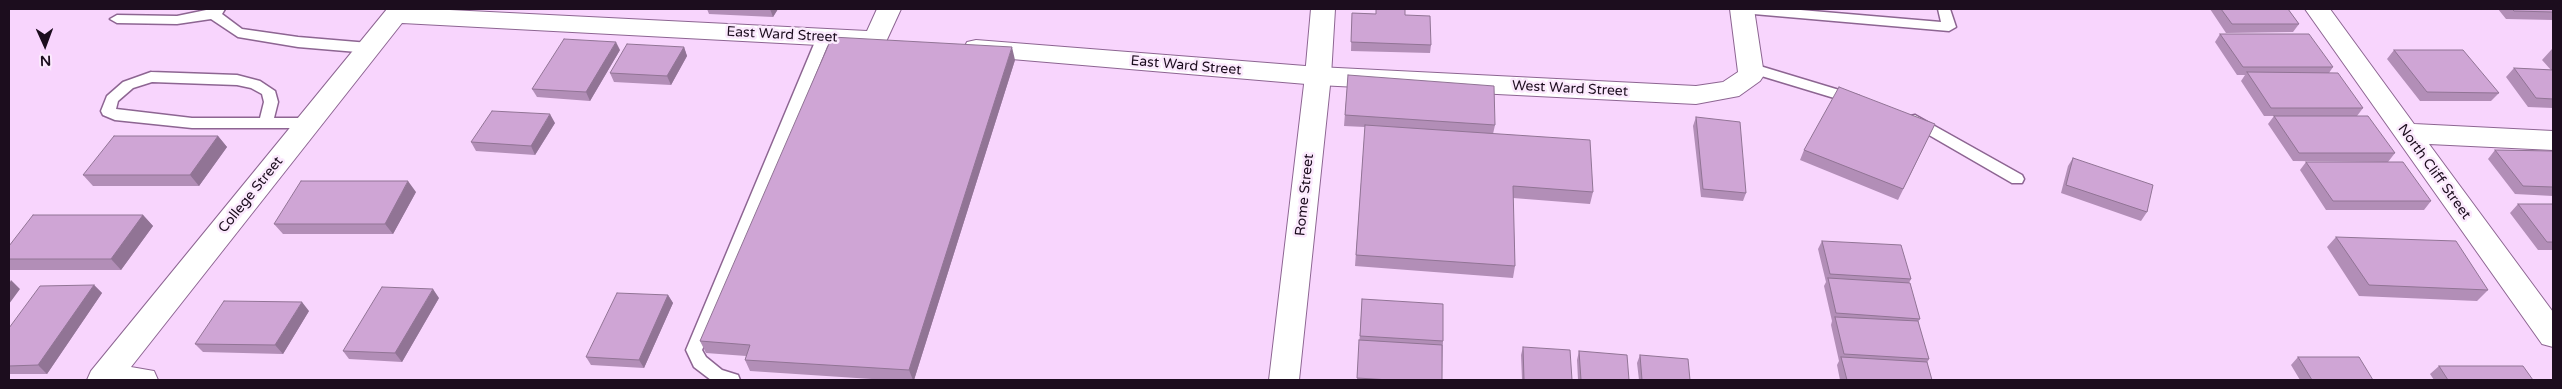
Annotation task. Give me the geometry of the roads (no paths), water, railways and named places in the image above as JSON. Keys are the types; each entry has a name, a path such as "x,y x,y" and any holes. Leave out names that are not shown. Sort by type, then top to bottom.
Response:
{"street":[{"path":"875,40 889,9"},
{"name":"Rome Street","path":"1284,380 1318,76 1323,9"},
{"path":"1742,9 1750,68"},
{"name":"North Cliff Street","path":"2317,9 2553,334"},
{"name":"East Ward Street","path":"398,12 904,42"},
{"name":"College Street","path":"103,379 398,12"},
{"name":"East Ward Street","path":"954,46 1318,76"},
{"name":"West Ward Street","path":"1318,76 1696,95 1730,90 1751,75 1750,68"},
{"path":"2406,133 2553,140"},
{"path":"103,379 143,380"}],"lane":[{"path":"1742,9 1949,27 1944,9"},
{"path":"121,14 177,20 216,11 238,33 298,42 369,48"},
{"path":"732,380 716,375 700,362 694,350 824,37"},
{"path":"1750,68 1870,104"},
{"path":"266,123 271,102 268,91 255,84 237,80 151,77 128,85 112,99 108,111 114,115 192,122 266,123 309,123"},
{"path":"1905,114 2017,179"}]}
